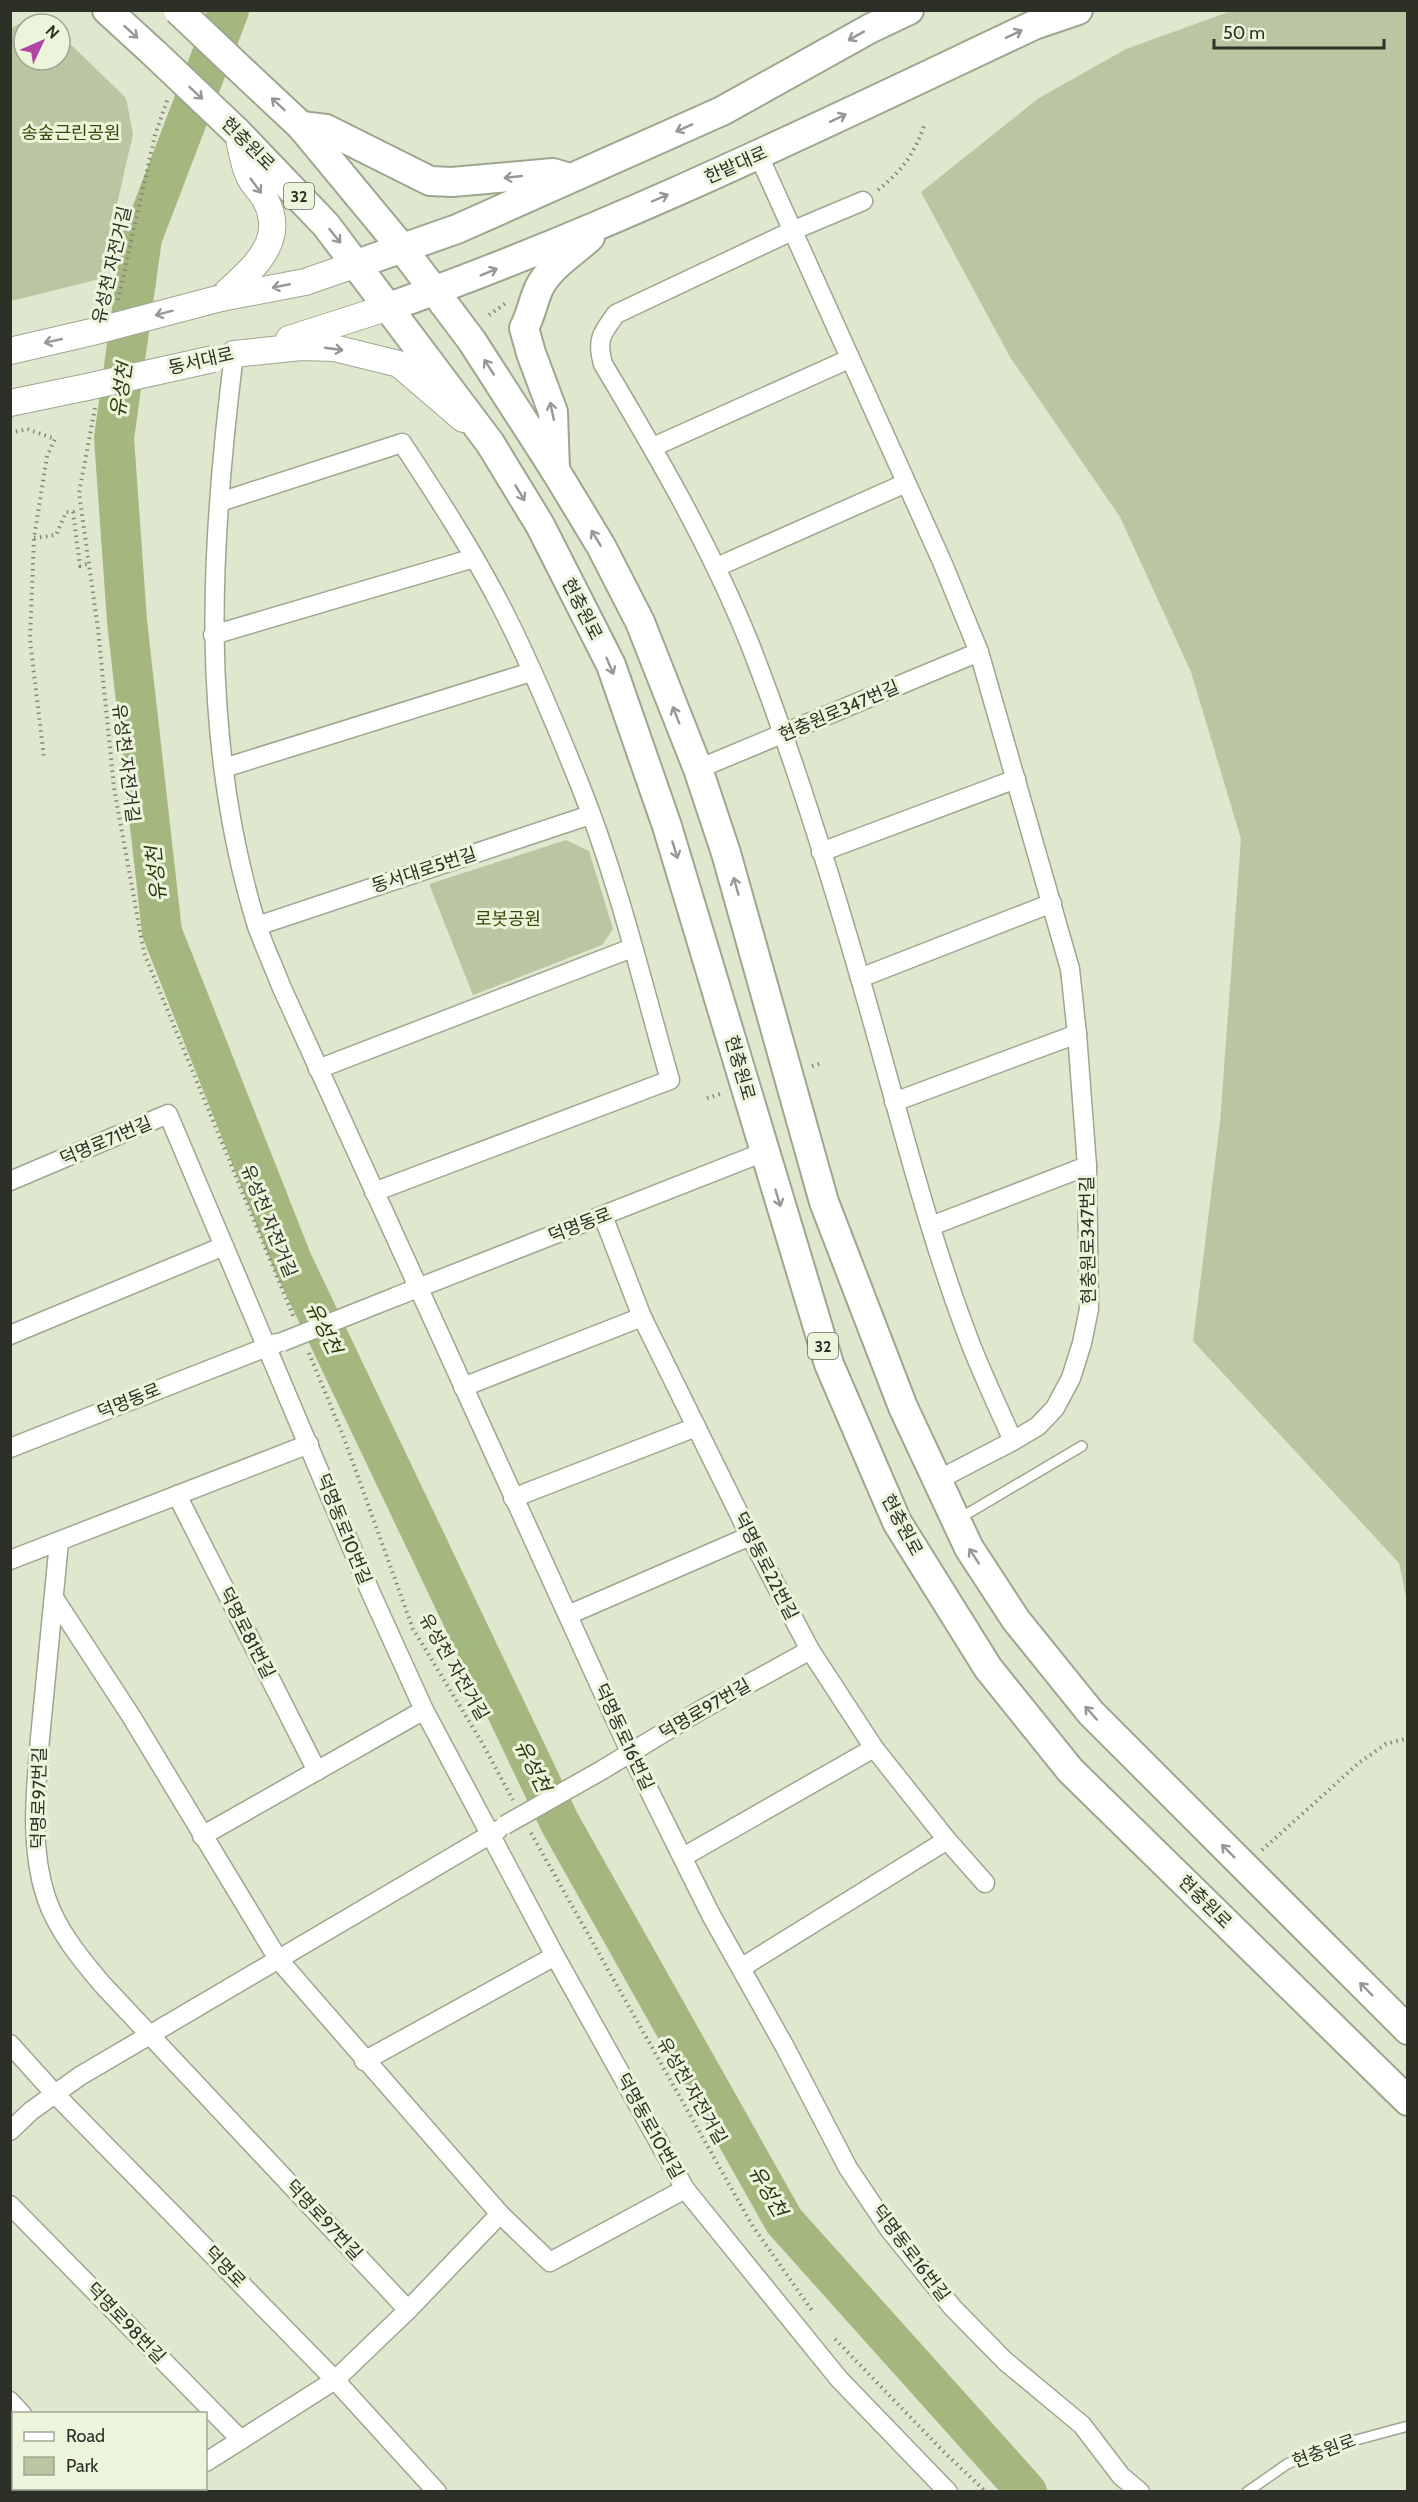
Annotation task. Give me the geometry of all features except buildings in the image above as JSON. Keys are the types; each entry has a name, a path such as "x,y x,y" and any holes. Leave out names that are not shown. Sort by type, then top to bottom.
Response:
{"main road":[{"name":"현충원로","path":"106,10 237,132 326,225 490,443 540,525 610,665 667,826 829,1364 897,1522 988,1668 1070,1770 1407,2101"},
{"name":"32","path":"178,10 301,126 402,248 434,291"},
{"path":"357,264 457,229 722,111 871,28 909,10"},
{"name":"한밭대로","path":"389,307 489,272 759,156 1034,25 1078,10"},
{"path":"301,126 326,129 430,181 452,182 552,173 571,179"},
{"path":"555,470 554,412 531,353 524,328 540,287 556,266 606,221"},
{"path":"434,291 472,341 555,470 601,546 640,622 698,770 726,853 824,1202 903,1407 969,1548 1016,1620 1091,1713 1407,2030"}],"street":[{"path":"221,298 265,255 272,235 272,217 266,199 249,176 237,132"},
{"name":"현충원로347번길","path":"759,156 794,230 979,652 1070,969 1087,1166 1089,1310 1082,1343 1071,1378 1055,1408 1038,1426 936,1480"},
{"path":"863,201 794,230 616,314 604,330 598,346 603,364 653,447 717,567 751,646 783,734 821,852 860,978 931,1226 971,1346 1013,1441"},
{"path":"10,351 221,298 305,282 357,264"},
{"name":"동서대로","path":"10,403 92,393 344,323 389,307"},
{"path":"418,1287 318,1070 257,926 235,838 214,685 213,589 220,502 224,357 301,348 334,348 399,364 490,443"},
{"path":"653,447 849,359"},
{"path":"220,502 402,443 474,558 518,640 590,815 670,1080 374,1192"},
{"path":"717,567 906,483"},
{"path":"213,635 474,558"},
{"name":"현충원로347번길","path":"698,770 979,652"},
{"path":"224,768 531,672"},
{"path":"821,852 1016,779"},
{"name":"동서대로5번길","path":"257,926 590,815"},
{"path":"860,978 1052,903"},
{"path":"318,1070 632,948"},
{"path":"894,1102 1077,1034"},
{"name":"덕명로71번길","path":"10,1181 168,1114 224,1246 274,1344"},
{"name":"덕명동로","path":"10,1448 764,1152"},
{"path":"931,1226 1087,1166"},
{"name":"덕명동로22번길","path":"603,1216 642,1317 750,1536 810,1650 874,1748 947,1840 985,1883"},
{"path":"10,1335 224,1246"},
{"name":"덕명동로16번길","path":"418,1287 630,1752 711,1915 785,2047 848,2168 889,2229 953,2308 1005,2361 1082,2425 1121,2476 1140,2492"},
{"path":"463,1387 642,1317"},
{"name":"덕명동로10번길","path":"274,1344 309,1444 370,1591 424,1710 497,1830 555,1956 685,2189 839,2379 948,2492"},
{"path":"513,1498 696,1427"},
{"path":"10,1560 309,1444"},
{"name":"덕명로81번길","path":"177,1495 317,1771"},
{"path":"568,1616 750,1536"},
{"name":"덕명로97번길","path":"59,1542 36,1790 36,1837 45,1896 74,1951 408,2310"},
{"path":"54,1598 130,1716 278,1959 364,2061 500,2214 550,2262 685,2189"},
{"name":"덕명로97번길","path":"497,1830 810,1650"},
{"path":"202,1836 424,1710"},
{"path":"683,1857 874,1748"},
{"path":"10,2131 54,2093 149,2034 497,1830"},
{"path":"741,1968 947,1840"},
{"path":"364,2061 555,1956"},
{"name":"덕명로","path":"10,2044 54,2093 335,2380 437,2492"},
{"name":"덕명로98번길","path":"10,2205 241,2440"},
{"path":"207,2461 335,2380 408,2310 500,2214"}],"lane":[{"path":"956,1521 1082,1446"},
{"name":"현충원로","path":"1247,2492 1287,2464 1323,2449 1407,2426"}],"path":[{"name":"유성천 자전거길","path":"116,310 155,135 170,94"},
{"path":"863,201 889,181 916,149 924,126"},
{"path":"489,315 507,302 504,295"},
{"name":"유성천 자전거길","path":"92,393 79,493 87,564 98,630 114,788 144,953 296,1322"},
{"path":"10,433 27,429 55,438 47,456 34,538 30,640 44,758"},
{"path":"34,538 56,535 66,512 73,512 80,566 87,564"},
{"path":"811,1066 822,1063"},
{"path":"707,1098 720,1094"},
{"name":"유성천 자전거길","path":"305,1343 344,1438 413,1629 481,1741 514,1801"},
{"path":"1261,1850 1360,1762 1386,1744 1407,1738"},
{"name":"유성천 자전거길","path":"530,1831 752,2225 818,2319"},
{"path":"833,2337 986,2492"}],"green space":[{"path":"1234,10 1407,11 1407,1601 1399,1563 1193,1341 1220,1122 1241,839 1191,672 1120,517 1010,357 921,192 1039,98 1126,49"},
{"name":"송숲근린공원","path":"11,28 12,72 72,72 72,46 126,98 133,134 100,279 11,301"},
{"name":"로봇공원","path":"566,840 589,851 613,929 602,945 473,995 429,884"}],"waterway":[{"name":"유성천","path":"229,10 142,238 114,438 127,621 162,932 293,1263 560,1823 784,2221 1027,2492"}]}
